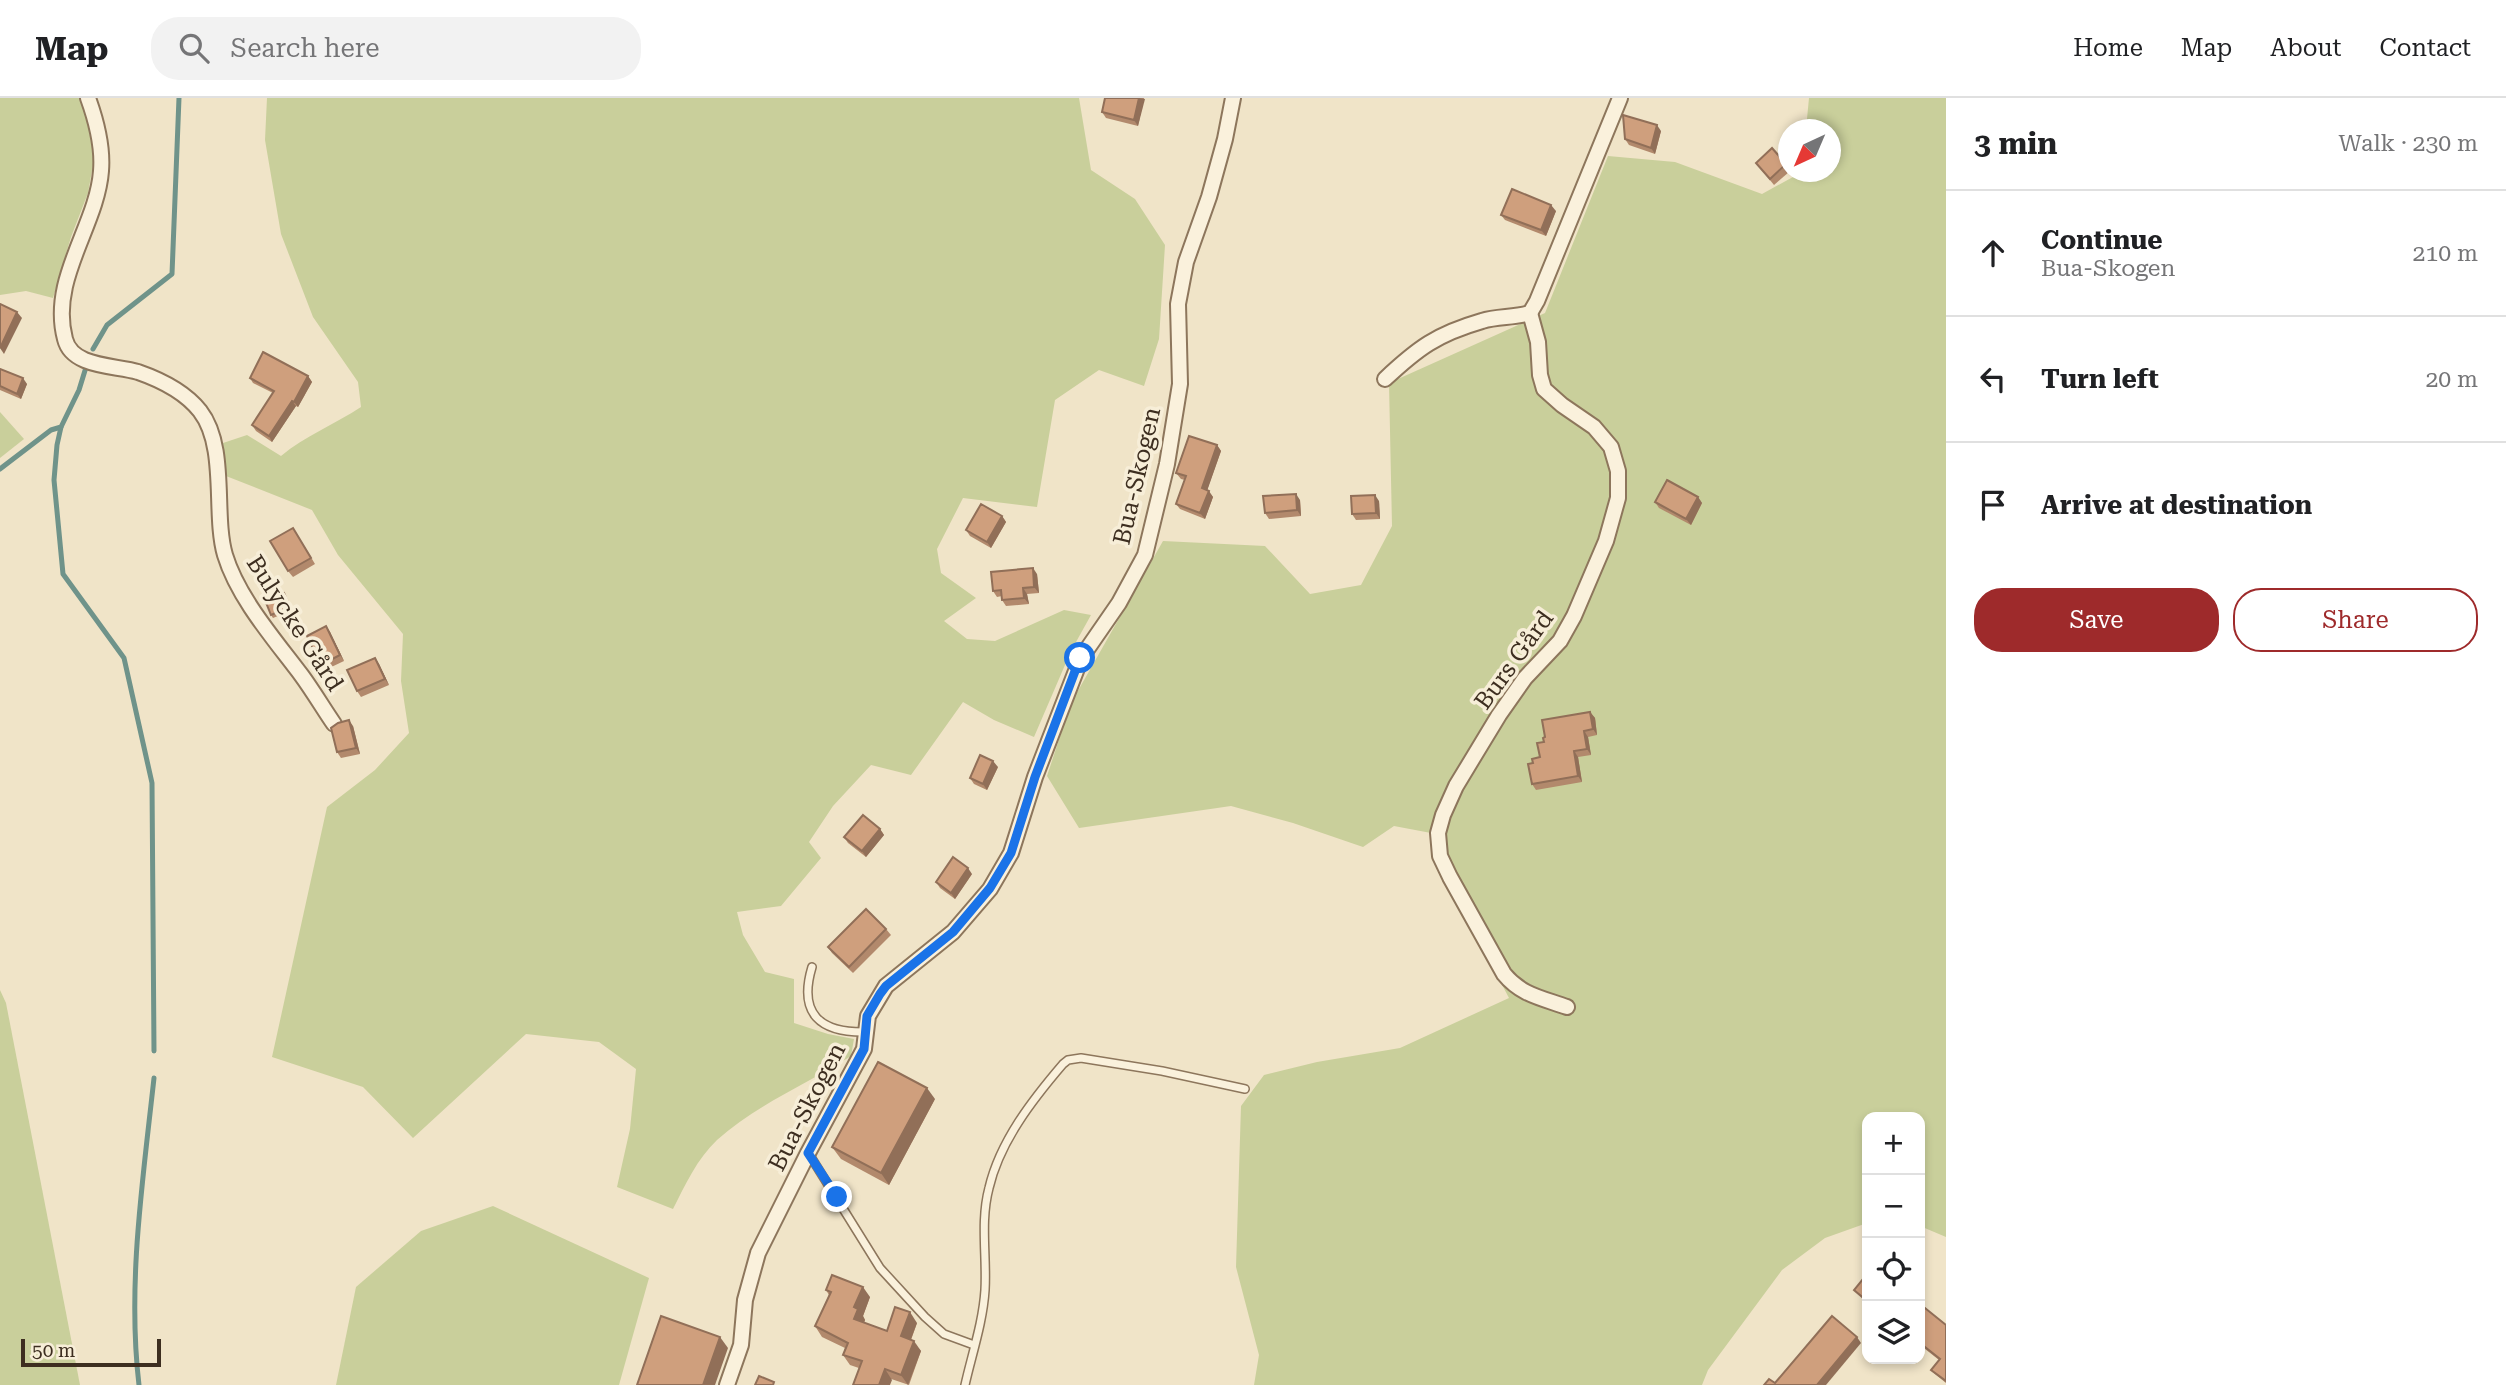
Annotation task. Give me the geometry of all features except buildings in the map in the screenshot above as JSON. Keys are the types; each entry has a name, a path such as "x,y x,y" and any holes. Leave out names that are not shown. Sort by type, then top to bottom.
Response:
{"street":[{"name":"Bulycke Gård","path":"88,98 98,135 102,171 92,208 67,276 62,320 65,341 76,355 85,360 137,372 164,383 183,394 202,414 211,433 220,492 221,534 229,565 241,590 268,631 334,724"},
{"name":"Bua-Skogen","path":"727,1385 741,1345 745,1300 758,1253 864,1049 867,1016 886,986 953,932 990,888 1011,853 1035,777 1080,658 1119,603 1145,555 1167,464 1180,384 1178,304 1186,262 1212,185 1233,98"},
{"path":"1385,379 1419,347 1442,335 1484,320 1530,313 1620,98"},
{"name":"Burs Gård","path":"1530,313 1538,342 1539,375 1544,389 1594,427 1611,447 1618,471 1618,498 1606,541 1574,616 1560,641 1525,678 1499,715 1456,786 1438,833 1440,856 1504,974 1514,986 1567,1006"}],"lane":[{"path":"812,967 807,984 811,1011 831,1028 866,1032"},
{"path":"964,1385 985,1291 984,1231 989,1188 1017,1125 1063,1064 1068,1060 1082,1058 1162,1071 1245,1089"},
{"path":"808,1153 880,1268 944,1334 974,1345"}],"green space":[{"path":"0,98 82,98 85,106 94,159 88,193 71,237 53,298 26,291 0,295"},
{"path":"267,98 1079,98 1091,170 1135,199 1165,245 1159,339 1144,386 1099,370 1055,400 1037,507 963,498 937,549 941,573 976,598 944,621 967,639 995,641 1064,610 1091,615 1071,651 1034,737 994,720 963,702 911,775 871,765 833,806 809,842 821,858 781,906 737,912 743,935 765,972 794,979 794,1023 854,1039 851,1056 732,1127 710,1147 697,1164 673,1209 617,1187 630,1129 636,1069 599,1042 526,1034 413,1138 363,1087 272,1057 327,807 375,770 409,733 401,681 403,634 338,555 312,510 226,476 223,443 247,435 281,456 361,407 358,382 313,317 281,234 265,140"},
{"path":"1809,98 1946,98 1946,1237 1925,1228 1925,1112 1862,1112 1862,1225 1825,1238 1782,1270 1708,1370 1702,1385 1254,1385 1259,1355 1236,1267 1241,1106 1264,1075 1317,1062 1400,1048 1509,998 1434,855 1431,833 1394,826 1363,847 1293,823 1231,806 1079,828 1047,776 1071,703 1163,541 1265,546 1310,594 1361,585 1392,526 1389,383 1545,313 1608,156 1675,162 1762,194 1784,182 1841,182 1841,119 1807,119"},
{"path":"0,412 24,439 0,458"},
{"path":"0,990 6,1003 80,1385 0,1385"},
{"path":"493,1206 649,1278 619,1385 336,1385 356,1287 421,1231"}],"waterway":[{"path":"93,349 107,325 172,274 179,98"},
{"path":"0,469 51,430 61,427 79,390 87,364"},
{"path":"61,427 54,480 63,574 124,658 152,783 154,1051"},
{"path":"139,1385 136,1270 141,1193 154,1078"}],"route":[{"path":"837,1197 808,1153 864,1049 867,1016 886,986 953,932 990,888 1011,853 1035,777 1080,658"}]}
